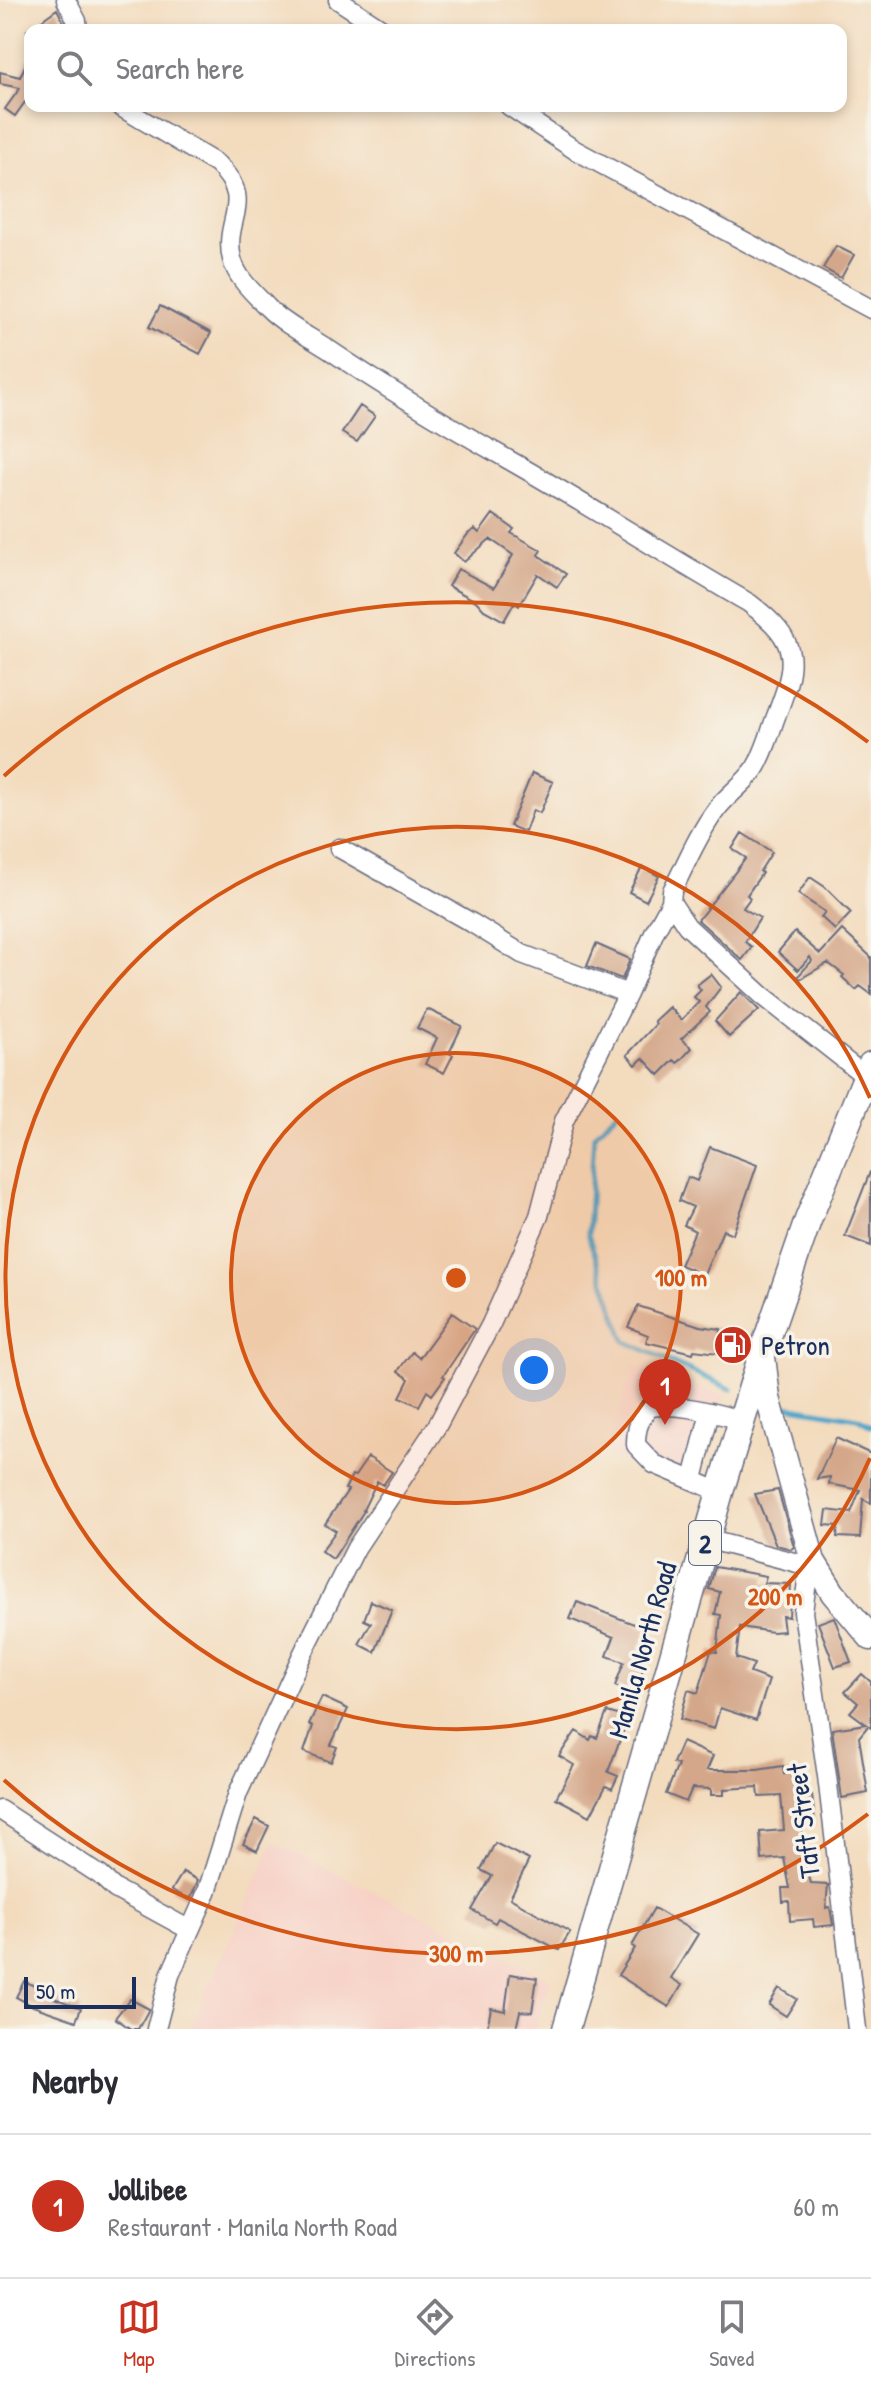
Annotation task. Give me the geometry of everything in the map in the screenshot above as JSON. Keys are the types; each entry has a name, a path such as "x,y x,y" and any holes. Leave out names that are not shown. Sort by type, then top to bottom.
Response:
{"highway":[{"name":"Manila North Road","path":"566,2029 763,1351 808,1220 868,1071"}],"main road":[{"path":"763,1351 763,1374 768,1398 811,1563 871,1638"}],"street":[{"path":"66,0 77,24"},
{"path":"338,0 375,24"},
{"path":"129,112 217,164 226,173 235,187 238,200 230,243 232,259 239,277 272,311 405,401 546,481 749,603 773,621 784,635 791,654 791,677 755,768 714,813 672,891 671,902 628,994 564,1121 539,1216 491,1324 437,1426 356,1548 238,1793 216,1867 170,1975 156,2029"},
{"path":"518,112 575,150 871,309"},
{"path":"339,848 522,954 628,994"},
{"path":"671,902 687,926 762,995 868,1071"},
{"path":"720,1492 662,1469 647,1459 636,1445 636,1430 650,1407 664,1405 742,1420"},
{"path":"693,1479 710,1412"},
{"path":"706,1539 811,1563"},
{"name":"Taft Street","path":"811,1563 803,1612 827,1776 857,2029"},
{"path":"0,1810 100,1875 115,1889 188,1929"}],"shaded area":[{"path":"634,1366 725,1395 696,1484 605,1455"},
{"path":"274,1842 550,1979 535,2029 189,2029"}],"building":[{"path":"57,9 64,24 36,24"},
{"path":"24,68 24,103 15,116 5,109 20,88 0,84 0,72 20,77"},
{"path":"836,246 854,255 841,278 823,268"},
{"path":"160,306 211,333 200,354 149,327"},
{"path":"360,406 375,416 357,442 342,433"},
{"path":"493,514 514,529 511,533 541,550 538,555 566,574 557,587 538,574 519,606 514,603 504,621 448,586 458,569 494,588 513,555 490,539 464,562 454,553 468,534 475,529 479,533"},
{"path":"532,773 553,782 540,813 533,810 525,832 510,826"},
{"path":"742,833 772,852 747,895 750,898 743,908 760,918 745,942 752,947 742,960 698,920 746,858 732,849"},
{"path":"642,867 659,876 646,901 629,892"},
{"path":"810,877 851,913 835,930 821,917 825,912 798,894"},
{"path":"842,930 871,957 871,994 860,986 856,990 842,977 844,975 828,963 800,979 798,976 812,961 810,957 798,970 778,952 795,932 820,954"},
{"path":"596,944 630,959 622,979 587,966"},
{"path":"711,974 721,987 706,1007 710,1012 681,1039 692,1048 678,1063 674,1060 659,1075 643,1058 636,1065 627,1055 656,1024 654,1021 669,1007 681,1020 699,1002 694,997 701,990 697,985"},
{"path":"741,992 759,1010 729,1037 715,1021"},
{"path":"427,1009 462,1026 449,1053 453,1055 444,1073 425,1064 437,1038 417,1028"},
{"path":"710,1147 757,1165 733,1234 723,1230 704,1275 680,1265 695,1231 684,1225 693,1207 679,1201 688,1177 697,1181"},
{"path":"871,1172 871,1246 845,1236"},
{"path":"638,1306 700,1326 721,1329 718,1353 694,1350 693,1353 646,1342 648,1335 628,1327"},
{"path":"452,1313 475,1329 432,1395 427,1391 419,1406 400,1397 409,1379 398,1371 412,1352 419,1358"},
{"path":"836,1438 871,1454 871,1503 863,1499 860,1538 837,1537 838,1526 825,1525 827,1510 851,1513 860,1490 829,1484 830,1477 817,1479"},
{"path":"368,1457 392,1472 383,1485 377,1481 364,1511 333,1559 321,1551 336,1531 325,1524 348,1490 345,1489 352,1475 355,1476"},
{"path":"778,1490 794,1547 791,1549 776,1545 755,1494"},
{"path":"715,1567 766,1576 764,1583 791,1584 789,1617 782,1616 784,1631 740,1627 736,1658 754,1664 750,1673 769,1680 756,1720 720,1708 714,1729 680,1719 688,1690 698,1693 711,1651 717,1652 721,1615 715,1614 720,1592 709,1589"},
{"path":"371,1601 392,1610 375,1652 359,1644 371,1623 364,1620"},
{"path":"577,1602 647,1629 634,1662 644,1666 632,1705 619,1701 622,1689 615,1686 624,1662 607,1656 614,1637 570,1619"},
{"path":"834,1617 851,1662 835,1667 818,1623"},
{"path":"862,1674 871,1682 871,1728 868,1726 859,1737 868,1793 842,1798 832,1729 866,1724 850,1712 858,1703 845,1692"},
{"path":"322,1697 348,1709 331,1745 337,1747 331,1762 304,1752 313,1726 309,1724"},
{"path":"607,1712 628,1718 608,1772 618,1776 612,1789 606,1786 590,1816 556,1798 574,1765 559,1756 576,1731 590,1740 592,1736 597,1738"},
{"path":"682,1742 713,1756 707,1770 757,1770 783,1766 784,1774 803,1771 806,1796 812,1795 815,1824 801,1825 806,1872 811,1884 828,1885 826,1908 830,1907 833,1925 814,1927 813,1919 790,1921 789,1901 783,1902 782,1888 790,1888 784,1858 762,1860 760,1832 784,1830 781,1796 759,1797 758,1787 724,1789 724,1795 711,1795 711,1789 692,1788 686,1802 666,1794 678,1765 673,1763"},
{"path":"256,1819 269,1826 257,1851 243,1844"},
{"path":"495,1843 529,1860 510,1898 570,1932 559,1950 498,1918 495,1923 472,1910 492,1876 481,1870"},
{"path":"183,1872 198,1880 190,1900 172,1890"},
{"path":"654,1908 698,1934 671,1978 682,1985 669,2007 618,1975"},
{"path":"510,1974 537,1978 532,2012 520,2011 516,2029 487,2029 491,2008 505,2011"},
{"path":"24,1981 54,1998 81,2008 76,2021 16,1997"},
{"path":"779,1988 797,1999 786,2016 769,2005"},
{"path":"130,1999 149,2009 138,2029 131,2029 115,2018"}],"waterway":[{"path":"616,1113 594,1135 588,1235 625,1341 731,1389"},
{"path":"781,1405 858,1418 871,1426"}],"place":[{"name":"Petron","path":"733,1345"},
{"name":"Jollibee","path":"665,1425"}]}
